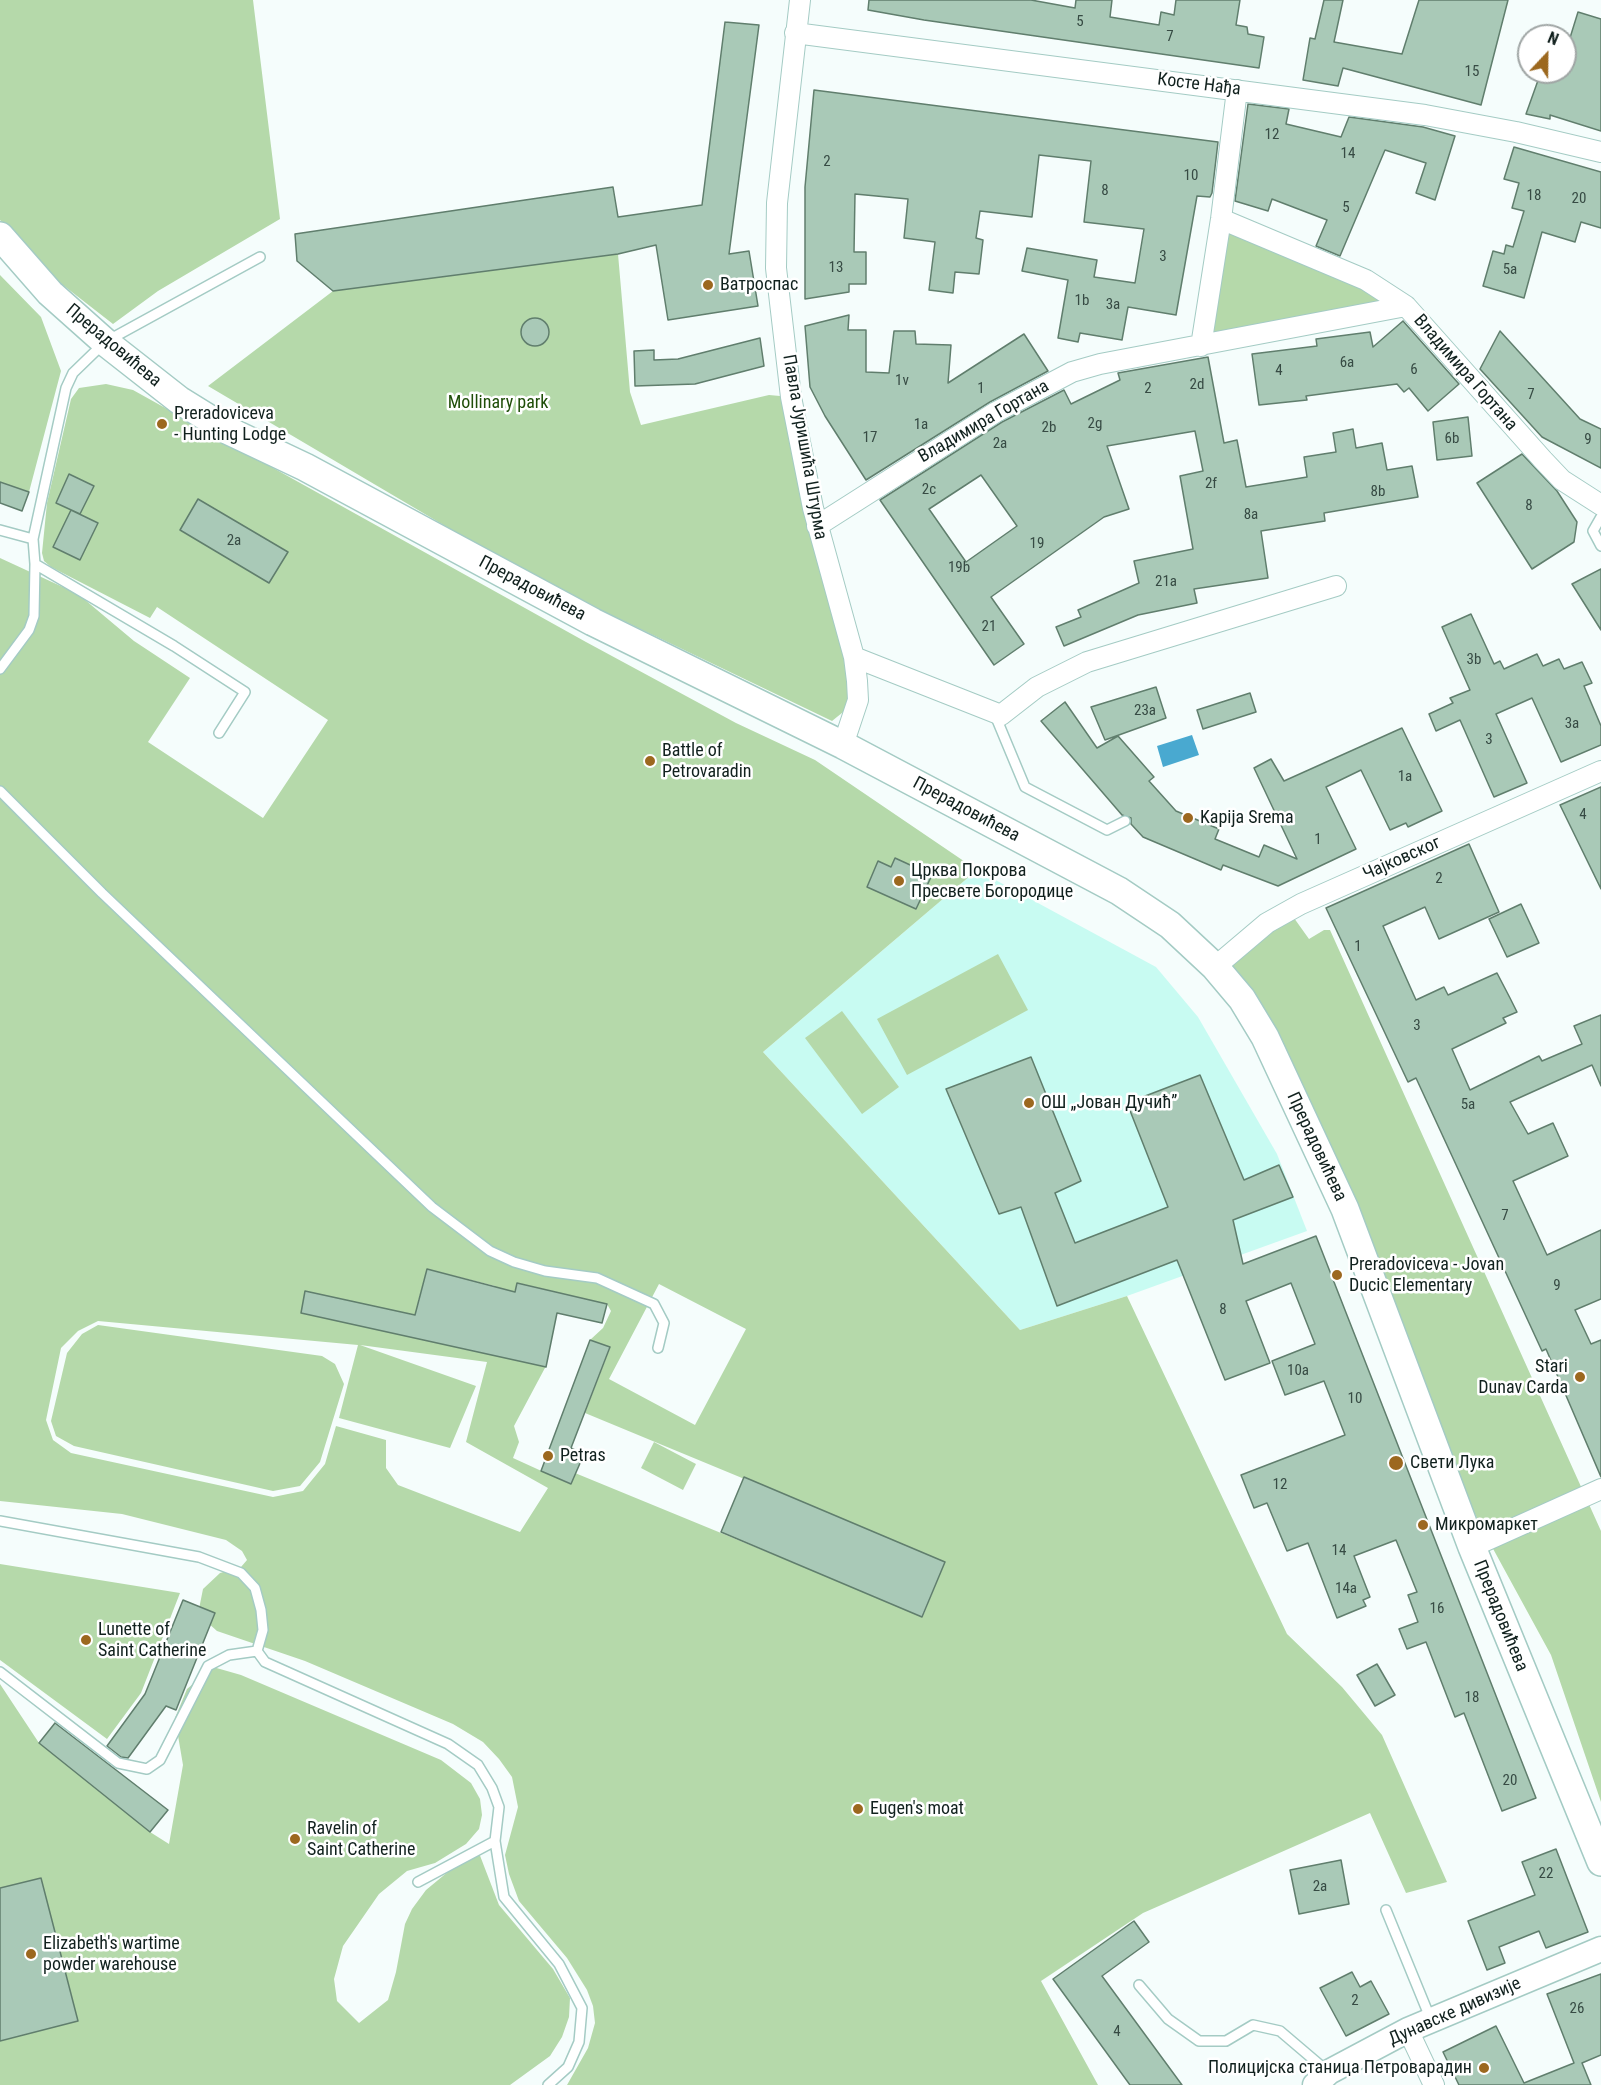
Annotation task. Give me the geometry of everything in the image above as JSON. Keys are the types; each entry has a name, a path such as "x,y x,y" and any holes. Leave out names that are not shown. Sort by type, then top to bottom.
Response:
{"main road":[{"name":"Прерадовићева","path":"0,236 50,293 105,342 179,400 229,431 305,467 593,622 843,745 1119,891 1170,925 1215,967 1242,999 1265,1037 1345,1209 1472,1547 1601,1862"}],"street":[{"name":"Павла Јуришића Штурма","path":"801,0 795,33 777,203 776,268 791,397 817,526 854,657 858,700 843,745"},
{"name":"Косте Нађа","path":"795,33 1425,115 1516,132 1601,152"},
{"path":"1201,346 1221,219 1237,90"},
{"path":"1221,219 1366,280 1406,306"},
{"name":"Владимира Гортана","path":"817,526 996,412 1072,372 1100,364 1406,306 1542,460 1562,480 1601,505"},
{"path":"854,657 996,715 1008,712 1037,687 1087,662 1336,586"},
{"name":"Чајковског","path":"1215,967 1267,924 1301,904 1601,771"},
{"path":"1472,1547 1601,1488"},
{"name":"Дунавске дивизије","path":"1322,2079 1408,2030 1601,1949"},
{"path":"1408,2030 1434,2085"}],"lane":[{"path":"0,669 28,630 34,616 33,539 66,388 73,373 105,342 260,257"},
{"path":"1601,517 1593,531 1601,546"},
{"path":"0,530 33,539"},
{"path":"35,564 174,646 245,692 219,733"},
{"path":"996,715 1025,786 1107,830 1125,821"},
{"path":"0,791 119,910 432,1206 490,1251 514,1262 545,1271 597,1278 654,1304 664,1323 658,1348"},
{"path":"0,1521 199,1557 241,1573 255,1588 261,1610 263,1630 257,1651"},
{"path":"0,1672 118,1763 147,1769 160,1760 208,1666 229,1655 257,1651"},
{"path":"257,1651 265,1662 448,1744 478,1765 492,1788 499,1807 495,1841 504,1897 559,1964 582,2008 579,2042 572,2059 568,2067 548,2085"},
{"path":"418,1882 495,1841"},
{"path":"1386,1910 1431,2020"},
{"path":"1139,1984 1168,2019 1199,2041 1226,2041 1253,2025 1280,2031 1322,2079"}],"shaded area":[{"name":"ОШ „Јован Дучић”","path":"977,870 1156,967 1198,1017 1277,1154 1307,1231 1127,1296 1020,1330 763,1052"}],"green space":[{"path":"0,0 253,0 280,219 158,291 113,324 59,282 0,220"},
{"path":"1221,219 1406,306 1201,346"},
{"name":"Mollinary park","path":"618,254 630,392 641,425 769,395 791,397 858,700 832,721 605,612 457,533 208,386 333,291"},
{"path":"0,275 41,317 61,371 29,492 0,482"},
{"path":"106,384 133,390 586,642 736,723 815,760 977,870 763,1052 1020,1330 1127,1296 1287,1634 1342,1687 1382,1735 1447,1882 1406,1893 1370,1813 1143,1913 1041,1981 1098,2085 567,2085 588,2048 595,2023 593,2006 587,1990 567,1958 519,1901 505,1855 518,1807 512,1777 483,1742 453,1724 305,1661 217,1631 198,1614 203,1589 220,1573 241,1567 247,1560 242,1551 226,1540 122,1514 0,1501 0,558 78,594 134,641 190,678 148,742 263,818 328,720 157,607 150,618 51,567 44,561 42,553 47,503 71,399 79,388","holes":["427,1269 495,1286 491,1303 418,1302","518,1283 607,1304 611,1311 603,1328 590,1340 610,1348 585,1413 945,1562 923,1616 575,1473 570,1484 513,1458 519,1442 514,1426 546,1366 530,1360 507,1309","659,1284 746,1329 695,1425 609,1379","98,1321 358,1345 339,1418 450,1448 476,1386 360,1345 487,1362 466,1442 548,1488 520,1532 398,1485 386,1468 386,1440 336,1426 325,1464 303,1491 273,1497 71,1453 53,1440 46,1420 61,1348 78,1331"]},
{"path":"1289,911 1309,939 1324,930 1330,930 1601,1531 1601,1802 1551,1655 1479,1523 1329,1179 1215,967"},
{"path":"998,954 1028,1010 907,1075 877,1019"},
{"path":"842,1011 899,1087 862,1114 805,1038"},
{"path":"98,1325 322,1356 335,1364 344,1384 320,1462 300,1486 273,1491 74,1446 56,1436 51,1421 67,1353 82,1334"},
{"path":"654,1442 696,1464 683,1490 641,1468"},
{"path":"0,1564 180,1593 141,1693 107,1739 0,1660"},
{"path":"213,1667 241,1675 441,1760 471,1783 480,1799 482,1815 479,1829 466,1844 435,1863 407,1871 379,1894 343,1946 334,1979 337,2001 359,2023 388,2000 405,1924 412,1909 426,1890 449,1871 479,1853 499,1905 553,1969 570,1998 569,2017 562,2037 550,2056 510,2085 0,2085 0,1684 39,1743 150,1832 169,1844 183,1765 175,1718 187,1689"}],"water":[{"path":"1192,735 1199,755 1163,767 1157,746"}],"building":[{"path":"869,0 1031,0 1075,8 1076,0 1112,0 1110,17 1159,25 1161,12 1174,15 1176,0 1240,0 1236,25 1247,27 1248,34 1264,37 1259,68 924,20 868,10"},
{"path":"1324,0 1343,0 1334,42 1402,54 1419,0 1508,0 1481,105 1343,68 1338,86 1303,80 1310,38 1315,39"},
{"path":"1578,12 1601,19 1601,131 1550,115 1550,119 1526,114 1537,84 1577,84 1577,24 1574,24"},
{"path":"725,22 759,25 729,254 749,251 758,306 668,320 656,245 618,254 333,291 297,261 295,234 613,187 618,217 702,205"},
{"path":"814,90 1218,142 1212,193 1210,197 1197,196 1176,315 1128,307 1122,340 1080,333 1078,342 1058,338 1068,280 1022,271 1027,248 1097,260 1094,277 1135,283 1144,229 1084,222 1091,161 1039,155 1032,217 980,211 976,238 983,240 979,274 955,272 953,293 929,290 935,242 904,238 908,199 855,194 854,252 866,252 866,284 849,284 849,292 805,299 805,187"},
{"path":"1248,104 1289,109 1286,124 1341,137 1349,117 1423,127 1455,136 1435,200 1416,193 1426,163 1385,150 1340,256 1316,246 1327,220 1272,199 1268,211 1235,201"},
{"path":"1514,147 1601,172 1601,228 1581,222 1575,242 1542,232 1524,298 1483,286 1493,251 1504,254 1506,245 1513,247 1524,211 1512,208 1519,183 1504,179"},
{"path":"849,315 848,330 866,330 866,372 889,373 894,331 915,331 916,344 951,345 948,383 1024,334 1048,371 990,402 866,480 825,416 810,387 805,326"},
{"path":"535,318 545,322 549,332 545,342 535,346 525,342 521,332 525,322"},
{"path":"1403,321 1459,384 1428,411 1409,388 1404,392 1397,384 1306,396 1307,400 1259,405 1252,354 1317,346 1316,339 1370,332 1373,347"},
{"path":"1500,331 1580,419 1601,429 1601,468 1542,437 1480,369"},
{"path":"760,338 764,366 695,384 635,386 634,351 654,350 654,360 678,359"},
{"path":"1208,357 1224,443 1237,440 1246,487 1307,477 1304,457 1336,452 1333,433 1353,429 1356,448 1382,443 1387,470 1412,466 1418,497 1324,513 1325,521 1261,531 1268,578 1194,589 1197,603 1138,615 1064,646 1056,627 1081,617 1078,610 1139,583 1134,561 1193,549 1180,476 1203,471 1195,431 1107,446 1129,509 1104,517 991,597 1024,644 994,665 880,500 1002,422 1064,390 1071,404 1120,380 1118,373","holes":["981,475 1017,526 966,562 929,509"]},
{"path":"1468,417 1472,456 1437,460 1433,422"},
{"path":"1522,454 1557,491 1577,522 1574,542 1532,569 1477,483"},
{"path":"69,474 94,486 80,514 56,503"},
{"path":"0,482 29,492 22,511 0,503"},
{"path":"198,499 288,552 269,583 180,530"},
{"path":"71,510 98,523 80,560 53,547"},
{"path":"1601,569 1601,630 1572,584"},
{"path":"1471,614 1494,664 1500,661 1504,669 1537,654 1543,666 1559,659 1564,669 1582,662 1592,683 1584,686 1601,726 1601,745 1561,762 1532,698 1496,714 1527,783 1494,797 1460,720 1436,731 1429,714 1453,703 1450,698 1470,690 1442,627"},
{"path":"1156,687 1166,718 1105,740 1091,707"},
{"path":"1250,693 1256,712 1203,729 1197,710"},
{"path":"1065,702 1097,748 1118,736 1154,777 1149,781 1176,811 1219,829 1215,839 1259,857 1264,845 1297,859 1254,768 1271,759 1284,781 1402,728 1442,811 1408,827 1406,823 1390,830 1361,770 1326,787 1356,849 1278,886 1223,865 1221,870 1143,837 1131,824 1131,818 1122,815 1041,721"},
{"path":"1601,787 1601,889 1560,805"},
{"path":"1469,844 1499,912 1439,939 1425,907 1383,926 1416,1000 1444,987 1448,995 1497,973 1517,1012 1503,1018 1506,1023 1452,1049 1470,1090 1539,1056 1542,1061 1582,1044 1574,1026 1601,1015 1601,1086 1592,1065 1510,1102 1528,1134 1553,1123 1568,1156 1513,1181 1547,1255 1601,1230 1601,1299 1575,1310 1591,1344 1601,1340 1601,1477 1546,1349 1542,1351 1416,1078 1408,1082 1326,908"},
{"name":"Црква Покрова Пресвете Богородице","path":"895,858 932,875 916,909 867,887 878,861 891,867"},
{"path":"1521,904 1539,943 1507,957 1489,919"},
{"path":"1031,1057 1081,1181 1055,1193 1075,1243 1168,1207 1127,1103 1200,1075 1244,1180 1279,1165 1293,1197 1233,1220 1243,1264 1316,1236 1536,1798 1502,1811 1464,1713 1455,1717 1426,1642 1407,1649 1399,1629 1418,1622 1408,1595 1417,1592 1396,1540 1354,1556 1370,1597 1363,1600 1366,1606 1337,1618 1308,1543 1287,1551 1267,1503 1254,1508 1241,1475 1345,1435 1324,1381 1285,1395 1272,1361 1315,1344 1291,1283 1246,1301 1270,1363 1225,1380 1177,1260 1057,1306 1021,1207 999,1214 946,1089"},
{"path":"427,1269 515,1292 517,1283 607,1304 602,1323 557,1313 546,1367 301,1313 305,1291 415,1315"},
{"path":"590,1340 610,1347 571,1448 584,1454 571,1484 541,1471"},
{"path":"744,1477 945,1562 922,1617 721,1532"},
{"path":"183,1600 215,1613 176,1710 166,1706 128,1758 121,1757 107,1746 145,1694"},
{"path":"1377,1664 1395,1695 1375,1706 1357,1675"},
{"path":"55,1723 168,1810 150,1832 39,1743"},
{"path":"1556,1849 1588,1932 1546,1948 1539,1931 1499,1947 1505,1963 1487,1970 1468,1921 1535,1895 1522,1862"},
{"path":"1341,1860 1349,1904 1299,1914 1290,1870"},
{"name":"Elizabeth's wartime powder warehouse","path":"41,1878 78,2021 0,2041 0,1888"},
{"path":"1134,1921 1149,1942 1102,1976 1182,2085 1130,2085 1053,1979"},
{"path":"1352,1972 1360,1987 1371,1981 1389,2014 1346,2036 1320,1988"},
{"path":"1601,1974 1601,2055 1582,2063 1591,2085 1459,2085 1443,2052 1496,2026 1524,2083 1574,2063 1547,1994"}],"place":[{"name":"Ватроспас","path":"708,285"},
{"name":"Preradoviceva - Hunting Lodge","path":"162,424"},
{"name":"Battle of Petrovaradin","path":"650,761"},
{"name":"Kapija Srema","path":"1188,818"},
{"name":"Црква Покрова Пресвете Богородице","path":"899,881"},
{"name":"ОШ „Јован Дучић”","path":"1029,1103"},
{"name":"Preradoviceva - Jovan Ducic Elementary","path":"1337,1275"},
{"name":"Stari Dunav Carda","path":"1580,1377"},
{"name":"Petras","path":"548,1456"},
{"name":"Свети Лука","path":"1396,1463"},
{"name":"Микромаркет","path":"1423,1525"},
{"name":"Lunette of Saint Catherine","path":"86,1640"},
{"name":"Eugen's moat","path":"858,1809"},
{"name":"Ravelin of Saint Catherine","path":"295,1839"},
{"name":"Elizabeth's wartime powder warehouse","path":"31,1954"},
{"name":"Полицијска станица Петроварадин","path":"1484,2068"}]}
